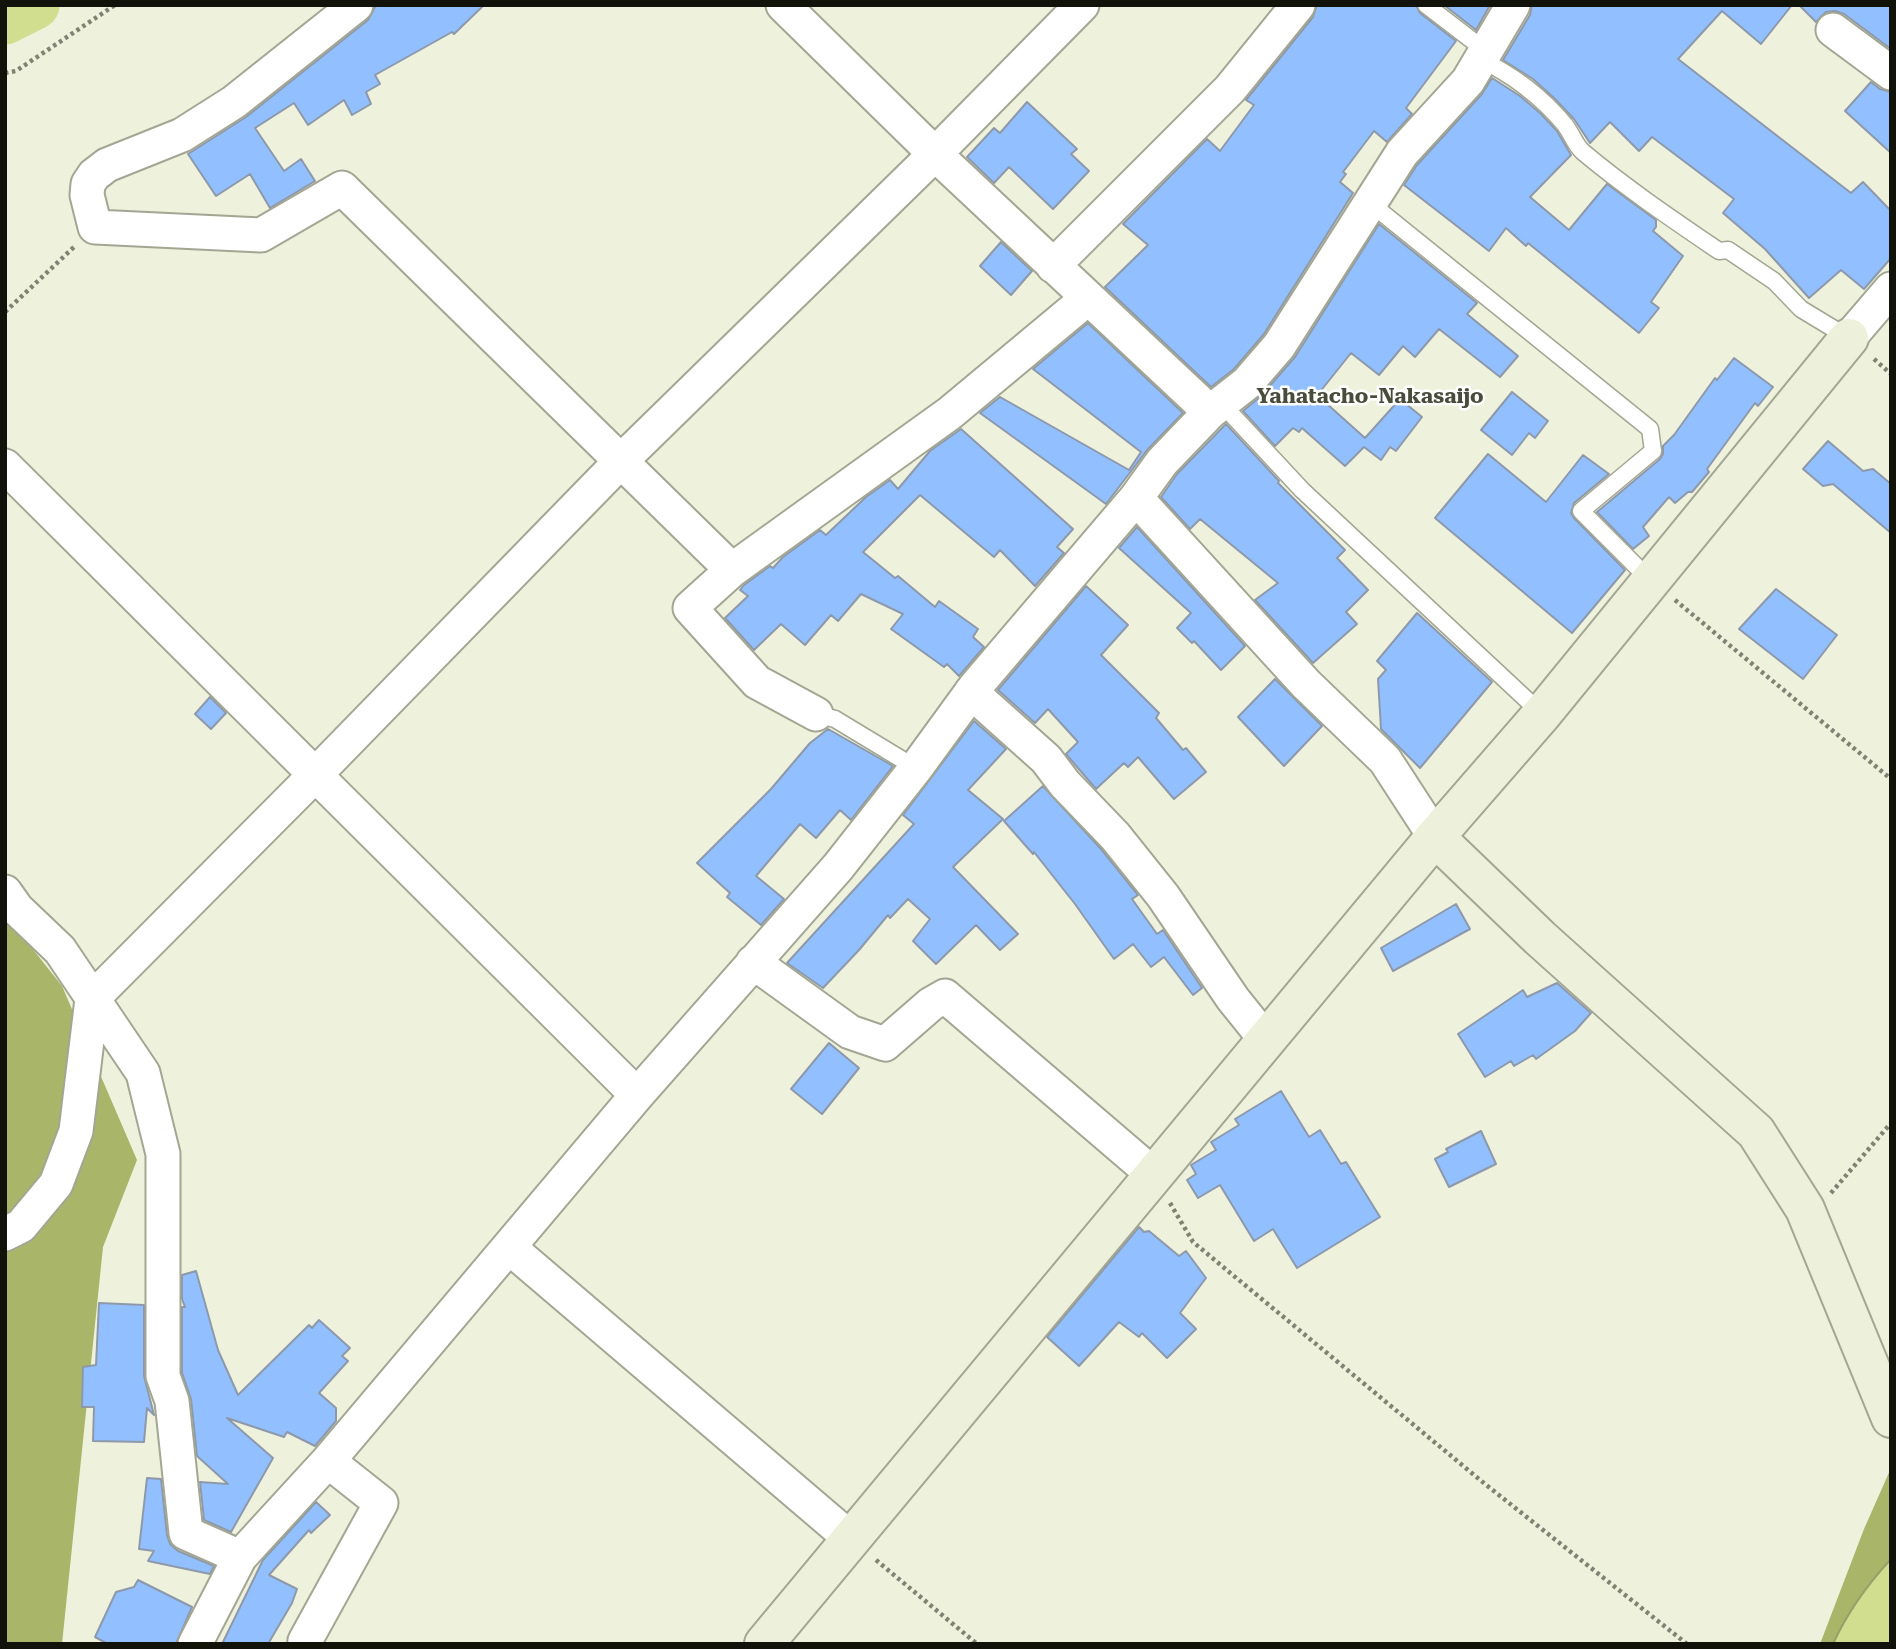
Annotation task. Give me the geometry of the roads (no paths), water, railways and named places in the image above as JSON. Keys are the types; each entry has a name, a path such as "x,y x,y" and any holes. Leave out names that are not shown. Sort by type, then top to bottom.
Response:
{"street":[{"path":"356,5 234,102 182,135 107,165 94,175 88,184 88,195 96,227 261,235 342,188 732,570"},
{"path":"783,5 935,154 1088,298 1216,408"},
{"path":"5,1234 21,1226 56,1184 76,1131 92,999 622,460 935,154 1082,5"},
{"path":"1054,266 1230,89 1298,5"},
{"path":"195,1644 240,1557 328,1461 637,1095 838,867 916,768 971,692 1136,498 1162,462 1216,408 1247,383 1279,346 1402,153 1468,81 1513,5"},
{"path":"1833,30 1891,73"},
{"path":"764,1644 1435,837 1542,714 1891,289"},
{"path":"816,714 757,682 690,608 732,570 950,413 1088,298"},
{"path":"5,466 637,1095"},
{"path":"1136,498 1306,684 1385,760 1435,837 1540,938 1756,1132 1805,1209 1891,1418"},
{"path":"971,692 1046,760 1115,836 1163,896 1234,999 1266,1040"},
{"path":"5,892 17,909 60,950 143,1073 163,1154 163,1376 172,1401 186,1533 240,1557"},
{"path":"753,962 850,1032 885,1044 931,1004 945,996 1154,1175"},
{"path":"510,1248 851,1539"},
{"path":"307,1644 305,1641 381,1503 328,1461"}],"lane":[{"path":"1426,5 1541,101 1565,125 1580,149 1630,191 1719,251 1728,250 1773,281 1801,309 1849,338"},
{"path":"1370,203 1650,429 1653,451 1581,511 1650,580"},
{"path":"1216,408 1542,714"},
{"path":"816,714 835,719 916,768"}],"waterway":[{"path":"5,20 35,5"}],"district":[{"name":"Yahatacho-Nakasaijo","path":"1370,397"}]}
